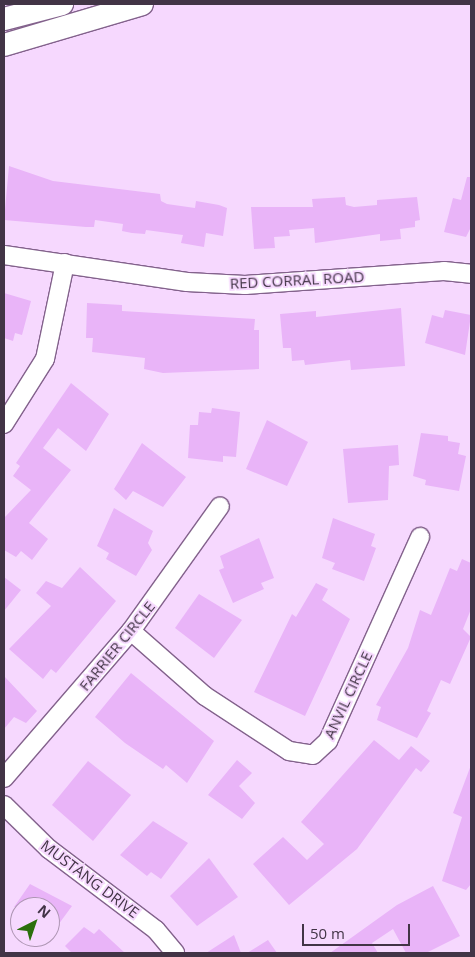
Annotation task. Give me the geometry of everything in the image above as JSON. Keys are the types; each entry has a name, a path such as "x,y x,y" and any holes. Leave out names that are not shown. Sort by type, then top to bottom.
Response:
{"main road":[{"path":"4,19 62,4"},
{"path":"4,45 142,4"}],"street":[{"name":"RED CORRAL ROAD","path":"4,255 188,282 245,285 444,271 471,274"},
{"path":"4,424 45,360 65,264"},
{"name":"FARRIER CIRCLE","path":"4,778 131,631 220,506"},
{"name":"ANVIL CIRCLE","path":"131,631 205,696 289,750 313,755 328,741 420,537"},
{"name":"MUSTANG DRIVE","path":"4,806 49,849 156,930 175,953"}],"building":[{"path":"9,166 53,181 160,194 161,201 167,204 195,208 196,201 219,205 227,208 223,236 206,233 204,247 181,243 183,235 146,230 145,234 132,233 122,231 123,224 95,220 94,227 86,227 4,220"},
{"path":"467,177 471,177 471,227 466,237 444,232 453,198 461,200"},
{"path":"345,197 346,205 354,207 377,205 377,200 417,197 420,220 415,221 415,227 400,229 401,239 380,241 380,234 315,243 314,228 289,230 290,236 274,237 275,248 254,249 251,207 313,207 312,199"},
{"path":"4,293 31,301 22,335 15,333 13,341 4,338"},
{"path":"87,303 122,305 122,311 255,319 254,330 259,330 259,369 163,373 144,369 145,358 92,352 93,338 86,338"},
{"path":"401,308 405,366 351,370 350,360 305,365 304,360 292,361 291,348 283,348 280,314 316,311 316,317"},
{"path":"445,310 471,315 465,355 425,343 432,315 443,318"},
{"path":"71,383 109,414 86,451 58,428 43,448 71,470 29,523 48,539 32,560 21,551 16,557 4,550 4,518 31,490 13,476 20,466 16,463"},
{"path":"212,408 240,412 236,457 223,456 223,462 188,458 190,425 198,425 199,412 211,413"},
{"path":"267,420 308,442 287,486 246,469"},
{"path":"421,433 448,436 448,441 460,443 458,454 466,456 459,491 425,485 426,480 413,476"},
{"path":"142,443 186,477 163,507 133,491 126,500 114,489"},
{"path":"398,445 399,465 389,466 388,500 348,503 343,449"},
{"path":"114,508 153,531 148,543 152,550 136,576 106,559 109,553 97,546"},
{"path":"333,518 375,534 371,546 376,548 364,581 332,569 335,563 322,558"},
{"path":"259,538 274,578 261,583 264,589 233,603 219,570 224,568 220,556"},
{"path":"462,559 471,563 471,609 463,629 471,637 450,684 441,680 427,711 431,713 417,738 377,720 381,707 376,705 408,648 420,610 431,615 450,568 457,571"},
{"path":"80,567 116,601 56,673 51,669 43,679 9,649 51,606 36,593 46,581 62,588"},
{"path":"4,577 21,590 4,611"},
{"path":"316,583 328,589 322,600 350,619 305,716 254,692 292,614 296,617"},
{"path":"199,594 242,620 214,658 175,628"},
{"path":"131,673 214,741 187,783 166,765 163,769 125,743 95,717"},
{"path":"4,676 37,711 26,723 14,717 4,729"},
{"path":"374,740 399,760 411,746 430,761 421,772 416,768 357,849 289,905 253,864 283,837 307,860 324,844 301,822"},
{"path":"237,760 252,773 239,786 255,803 242,819 208,795"},
{"path":"88,761 131,795 93,841 52,805"},
{"path":"471,765 471,884 466,890 442,881 462,817 453,813"},
{"path":"153,821 188,843 161,879 151,872 147,876 120,855"},
{"path":"209,858 238,897 197,926 170,896"},
{"path":"30,884 55,897 21,897"},
{"path":"433,886 460,936 426,953 406,953 393,929 372,943 378,953 330,953 397,905"},
{"path":"60,900 72,906 60,922"},
{"path":"84,927 94,934 99,929 125,953 72,953 65,946"},
{"path":"234,935 241,953 206,953"},
{"path":"268,940 277,953 247,953"}]}
